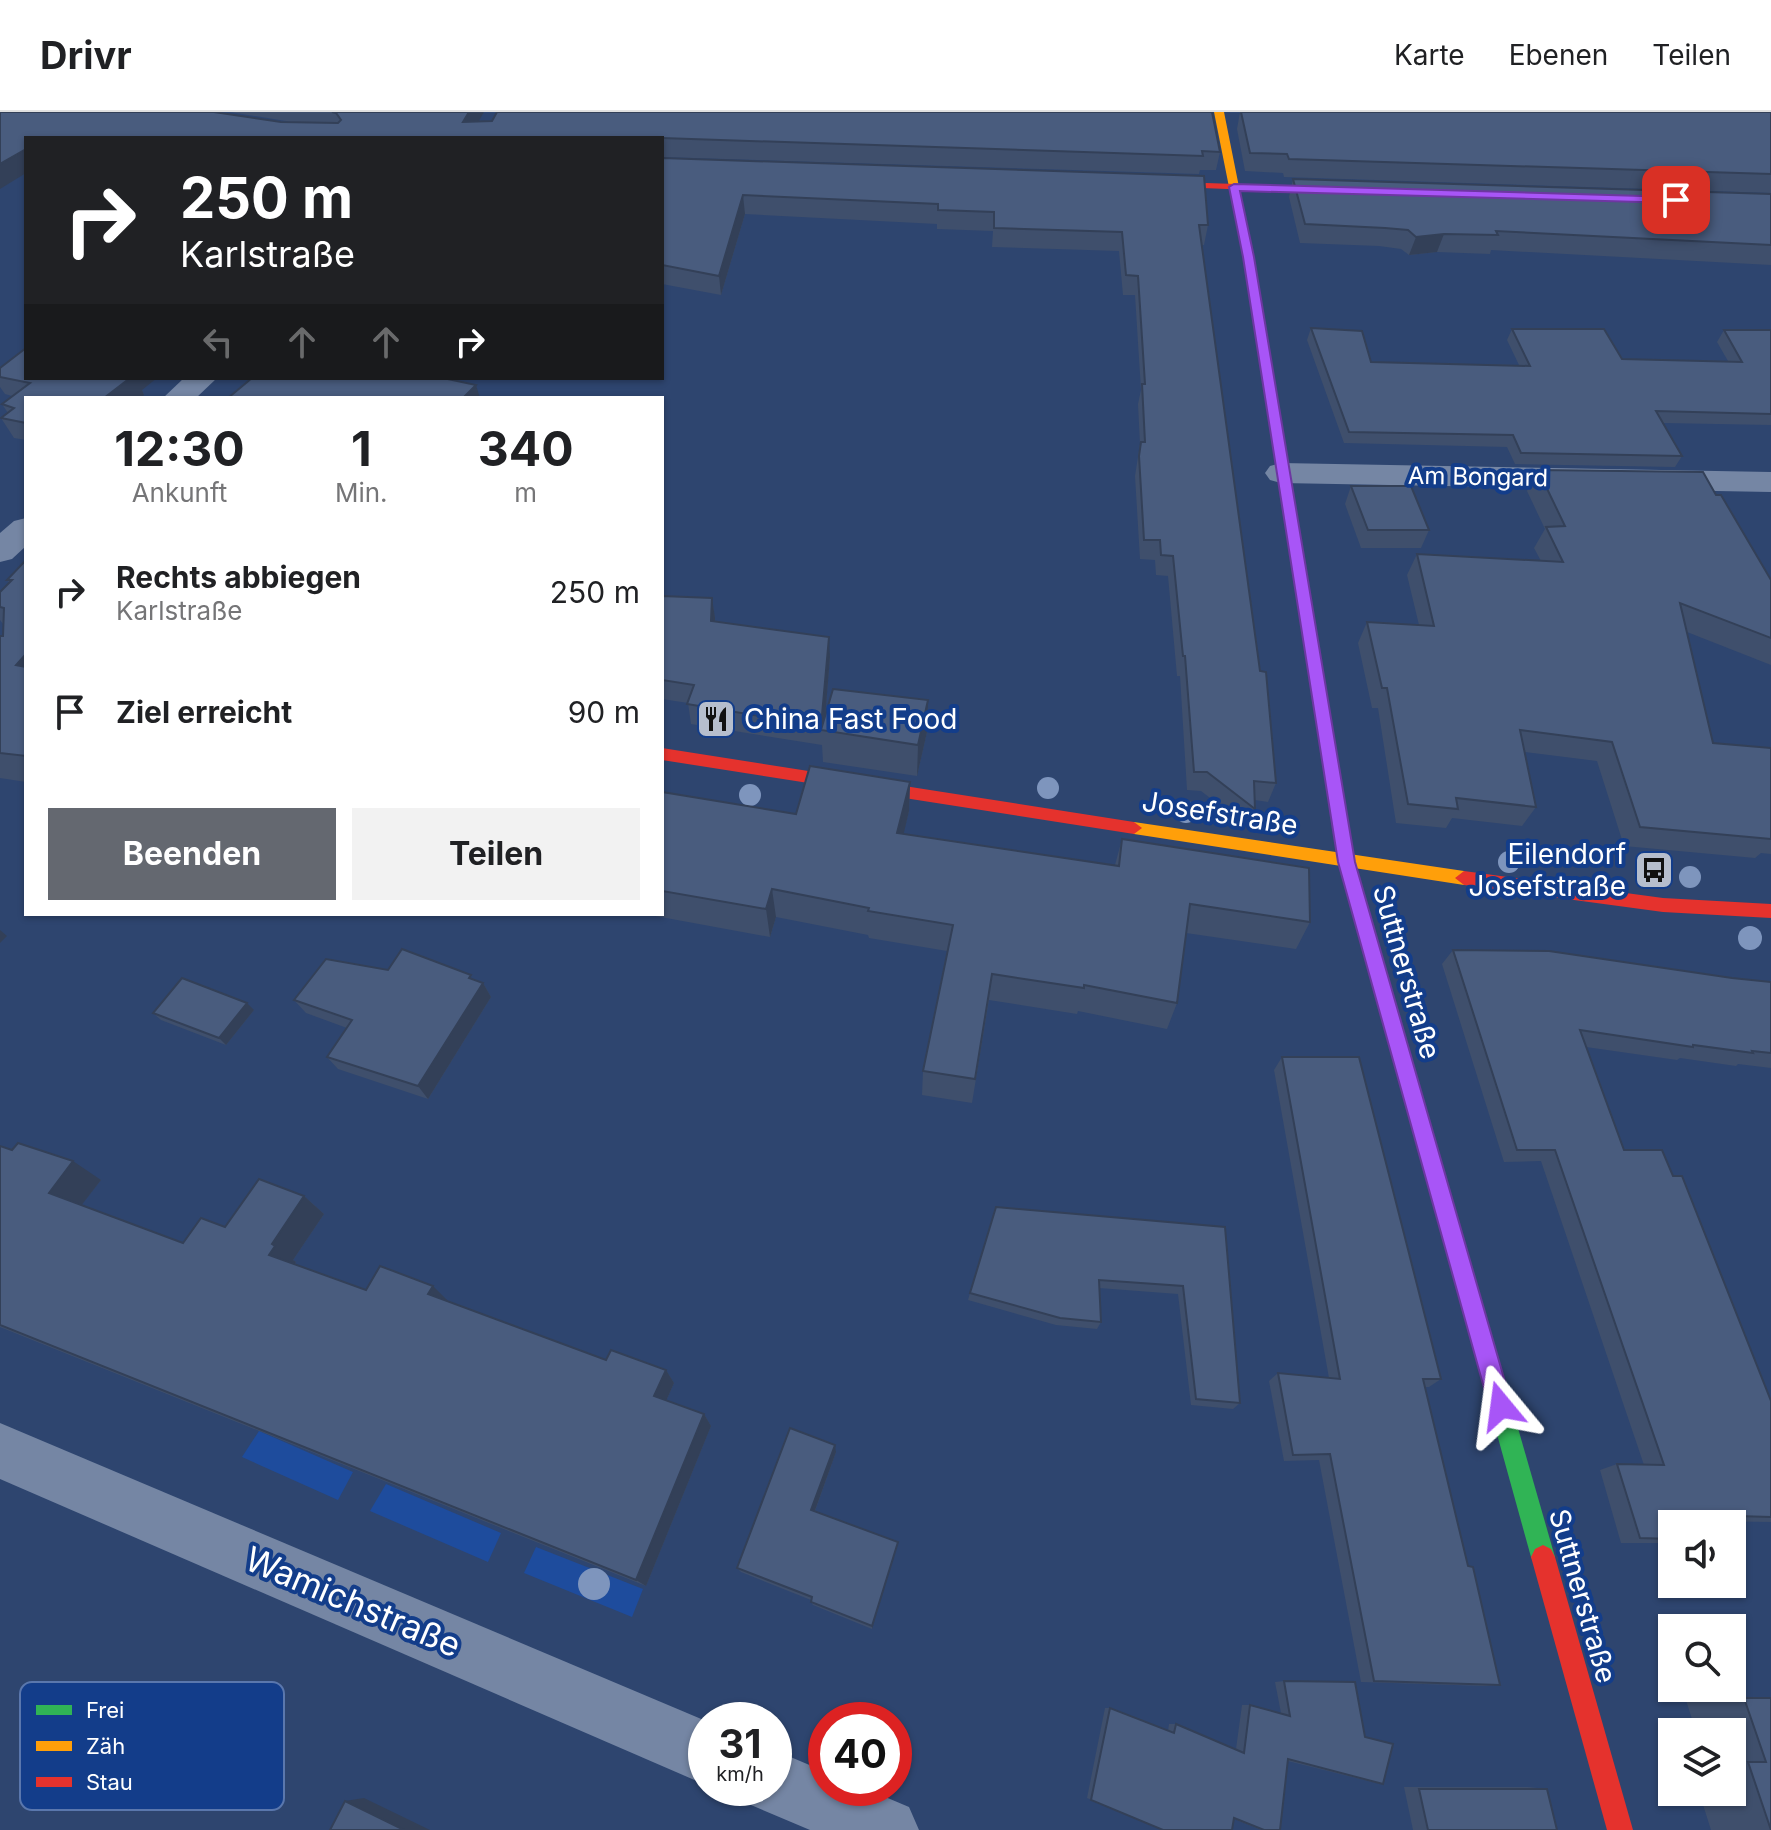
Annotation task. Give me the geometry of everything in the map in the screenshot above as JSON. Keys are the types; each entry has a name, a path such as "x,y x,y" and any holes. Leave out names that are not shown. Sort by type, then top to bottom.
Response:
{"street":[{"name":"Suttnerstraße","path":"1219,112 1248,257 1347,862 1620,1830"},
{"path":"1186,186 1360,191"},
{"path":"180,396 200,380"},
{"name":"Am Bongard","path":"1281,473 1771,482"},
{"path":"0,551 24,530"},
{"name":"Josefstraße","path":"664,754 1347,862 1663,905 1771,911"},
{"name":"Wamichstraße","path":"0,1451 688,1745"},
{"path":"792,1790 886,1830"}],"shaded area":[{"path":"259,1431 353,1472 338,1500 242,1457"},
{"path":"386,1484 501,1533 488,1562 370,1511"},
{"path":"536,1547 643,1589 632,1617 524,1573"}],"building":[{"path":"0,112 214,112 281,122 338,123 341,120 332,112 469,112 463,122 492,121 497,112 1212,112 1220,152 1202,151 1203,156 664,136 24,136 24,150 0,164"},
{"path":"1241,112 1771,112 1771,174 1289,159 1287,154 1250,153"},
{"path":"664,158 1204,176 1208,225 1199,225 1260,671 1266,672 1276,783 1254,781 1255,809 1207,772 1194,772 1173,556 1161,555 1160,540 1144,540 1139,456 1141,442 1145,442 1142,384 1145,384 1138,276 1126,275 1122,232 994,228 994,212 938,210 938,204 743,195 719,276 664,265"},
{"path":"1293,179 1771,194 1771,245 1496,231 1498,235 1416,237 1408,230 1305,224"},
{"path":"1311,328 1362,331 1371,362 1530,366 1512,329 1604,329 1622,359 1742,362 1724,330 1771,330 1771,414 1656,411 1682,456 1521,453 1513,435 1349,432"},
{"path":"24,350 24,380 127,380 107,396 24,396 24,423 1,418 14,408 2,404 30,383 0,377 0,368"},
{"path":"250,380 452,380 476,385 465,396 230,396"},
{"path":"1538,470 1703,472 1716,495 1721,495 1771,580 1771,638 1680,603 1713,743 1771,748 1771,839 1640,827 1612,742 1520,730 1536,807 1456,798 1458,809 1408,804 1387,688 1382,688 1367,622 1434,626 1417,554 1563,562 1546,527 1565,526"},
{"path":"1351,486 1411,486 1429,530 1368,530"},
{"path":"24,562 24,656 16,665 24,667 24,756 0,753 0,636 3,636 4,608 0,607 0,592 12,580 7,580"},
{"path":"664,596 712,598 711,621 829,637 821,726 687,704 694,685 664,680"},
{"path":"833,689 928,700 918,745 821,730"},
{"path":"810,766 910,782 897,833 1119,866 1122,839 1309,868 1310,922 1190,904 1177,1003 1084,985 1084,988 992,974 975,1079 923,1071 953,925 868,911 869,908 772,889 766,909 664,891 664,792 796,814"},
{"path":"402,949 471,975 469,978 483,983 418,1086 327,1057 352,1020 294,1000 326,959 388,970"},
{"path":"1453,950 1549,951 1771,982 1771,1053 1693,1047 1580,1030 1624,1150 1662,1150 1673,1176 1682,1176 1771,1401 1771,1517 1746,1516 1746,1510 1658,1510 1658,1539 1640,1538 1617,1464 1664,1465 1555,1150 1517,1150"},
{"path":"182,978 247,1003 219,1038 153,1013"},
{"path":"1282,1057 1359,1057 1441,1379 1423,1379 1468,1566 1473,1567 1500,1685 1374,1681 1330,1454 1293,1455 1278,1373 1340,1379"},
{"path":"18,1143 73,1161 49,1193 183,1243 201,1218 225,1227 259,1179 304,1196 272,1244 275,1246 269,1255 366,1290 380,1266 433,1286 428,1294 606,1360 611,1350 666,1370 654,1396 704,1414 636,1580 0,1325 0,1146 12,1150"},
{"path":"996,1207 1225,1227 1240,1403 1196,1399 1183,1286 1099,1280 1101,1322 1060,1318 970,1293"},
{"path":"790,1428 835,1445 811,1510 898,1542 872,1626 811,1602 812,1597 737,1568"},
{"path":"1284,1681 1355,1682 1365,1737 1393,1744 1383,1784 1288,1759 1280,1830 1264,1830 1234,1818 1232,1830 1163,1830 1091,1800 1110,1708 1174,1733 1176,1724 1244,1753 1250,1705 1290,1716"},
{"path":"1746,1698 1771,1698 1771,1830 1748,1762 1766,1762"},
{"path":"1419,1789 1547,1789 1557,1830 1428,1830"},
{"path":"345,1801 404,1830 330,1830"}],"traffic: fast":[{"path":"1435,1174 1543,1557"}],"traffic: slow":[{"path":"1219,112 1248,257 1328,748"},
{"path":"1134,828 1464,878"}],"traffic: jam":[{"path":"1206,186 1349,191"},
{"path":"1328,748 1347,862 1435,1174"},
{"path":"664,754 1134,828"},
{"path":"1464,878 1663,905 1771,911"},
{"path":"1543,1557 1620,1830"}],"place":[{"name":"China Fast Food","path":"716,719"},
{"name":"Eilendorf Josefstraße","path":"1654,870"}],"route":[{"path":"1501,1406 1347,862 1234,187 1676,200"}]}
